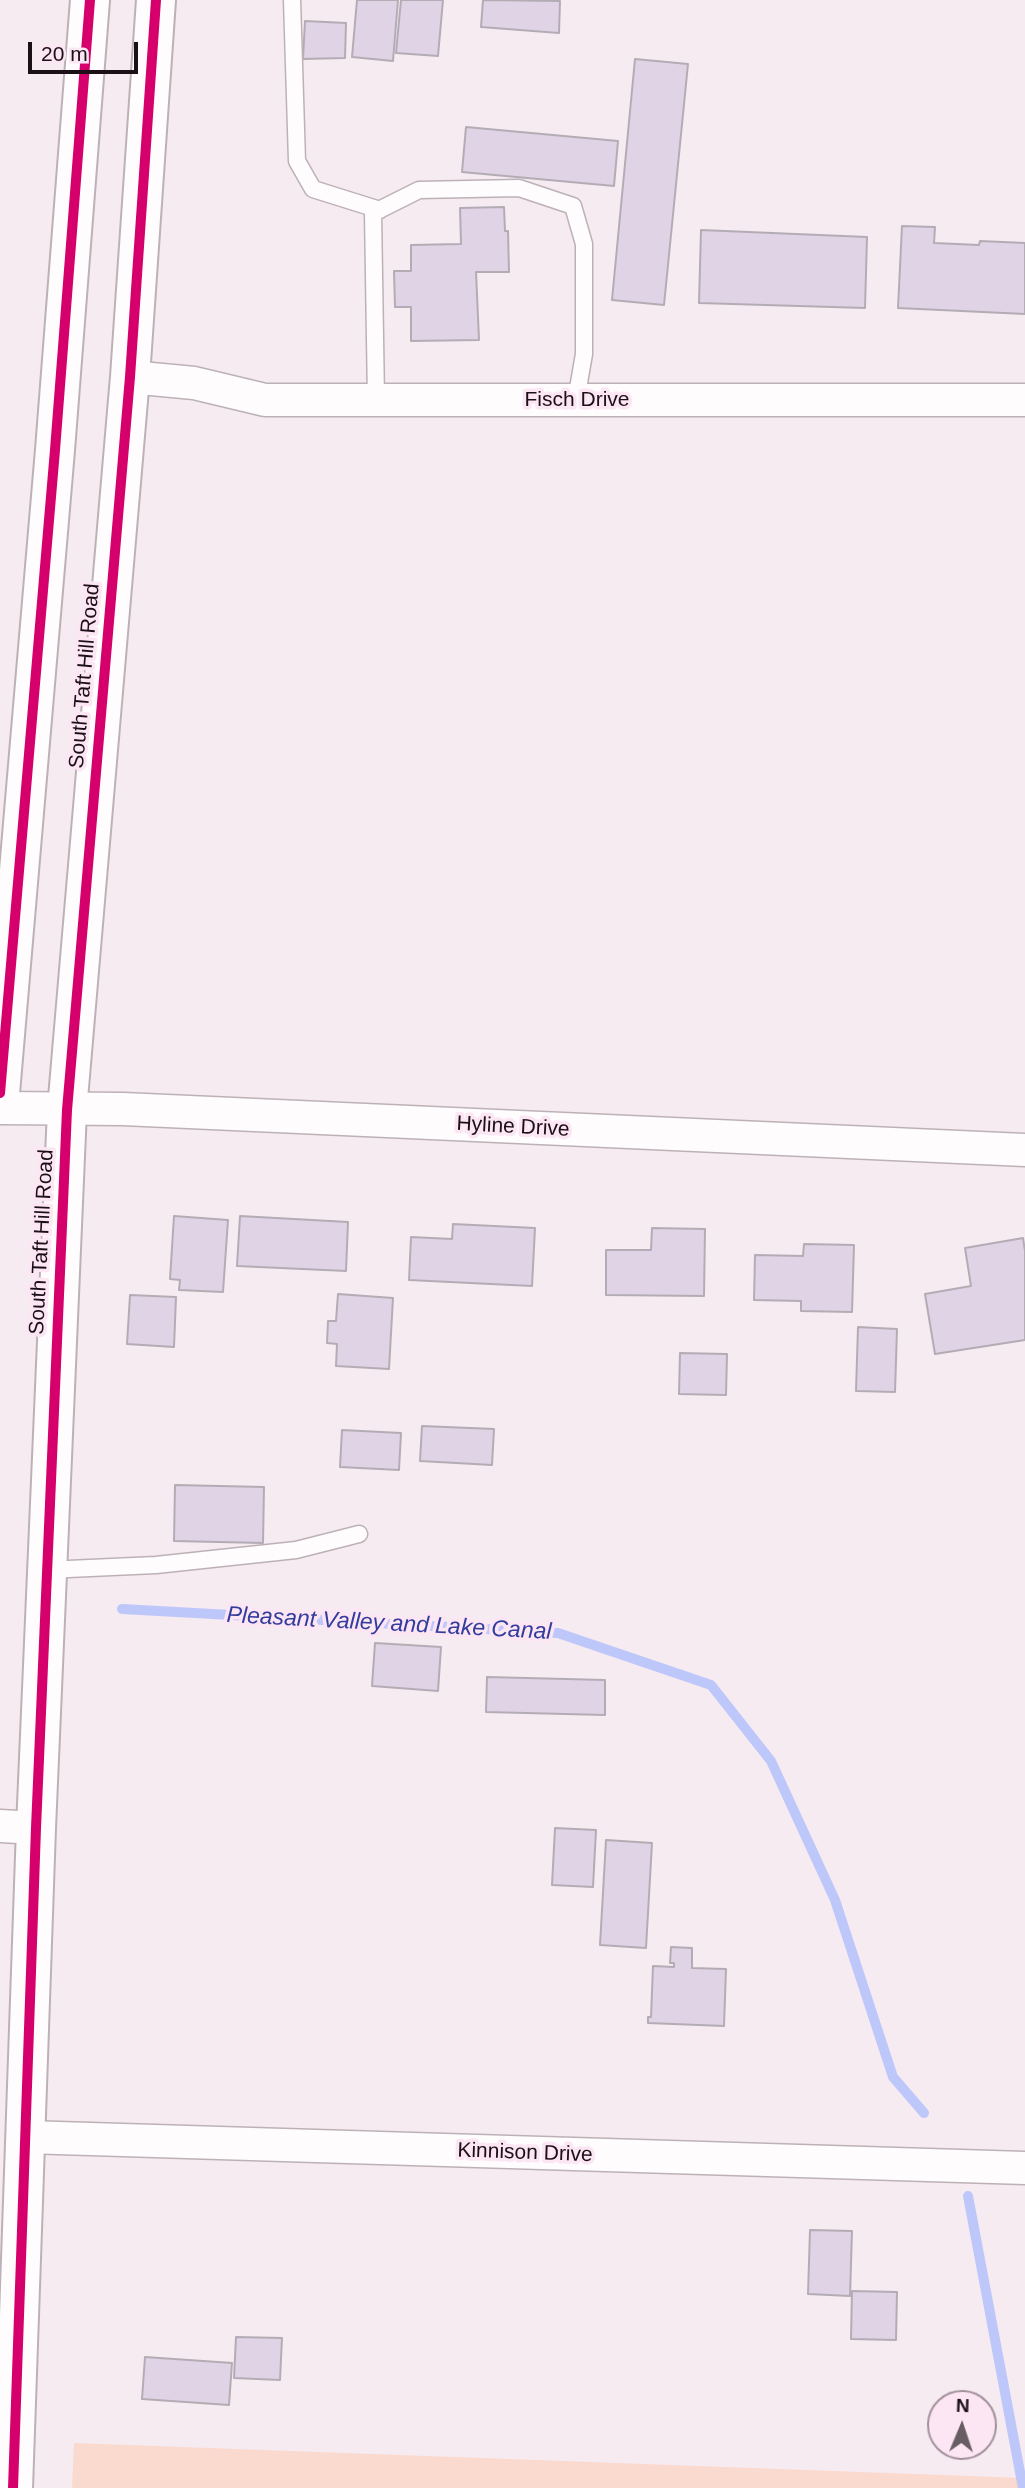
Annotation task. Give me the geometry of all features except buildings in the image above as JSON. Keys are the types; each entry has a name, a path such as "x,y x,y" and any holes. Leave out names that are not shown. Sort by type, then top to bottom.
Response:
{"main road":[{"path":"0,1093 54,464 90,0"},
{"name":"South Taft Hill Road","path":"13,2488 26,2137 18,1827 46,1570 67,1110 130,377 156,0"}],"street":[{"name":"Fisch Drive","path":"130,377 194,383 265,400 1025,400"},
{"name":"Hyline Drive","path":"0,1108 137,1109 1025,1150"},
{"name":"Kinnison Drive","path":"26,2137 1025,2168"}],"lane":[{"path":"292,0 297,160 313,189 380,210"},
{"path":"376,400 373,213 419,190 519,188 573,206 584,244 584,354 576,400"},
{"path":"46,1570 156,1565 296,1550 359,1534"}],"shaded area":[{"path":"74,2443 1025,2478 1025,2488 72,2488"}],"waterway":[{"name":"Pleasant Valley and Lake Canal","path":"122,1609 558,1633 711,1685 771,1761 835,1900 893,2077 924,2113"},
{"name":"Pleasant Valley and Lake Canal","path":"968,2196 1023,2488"}],"cycle path":[{"path":"0,1093 90,0"},
{"path":"13,2488 36,1828 67,1110 130,377 156,0"}]}
